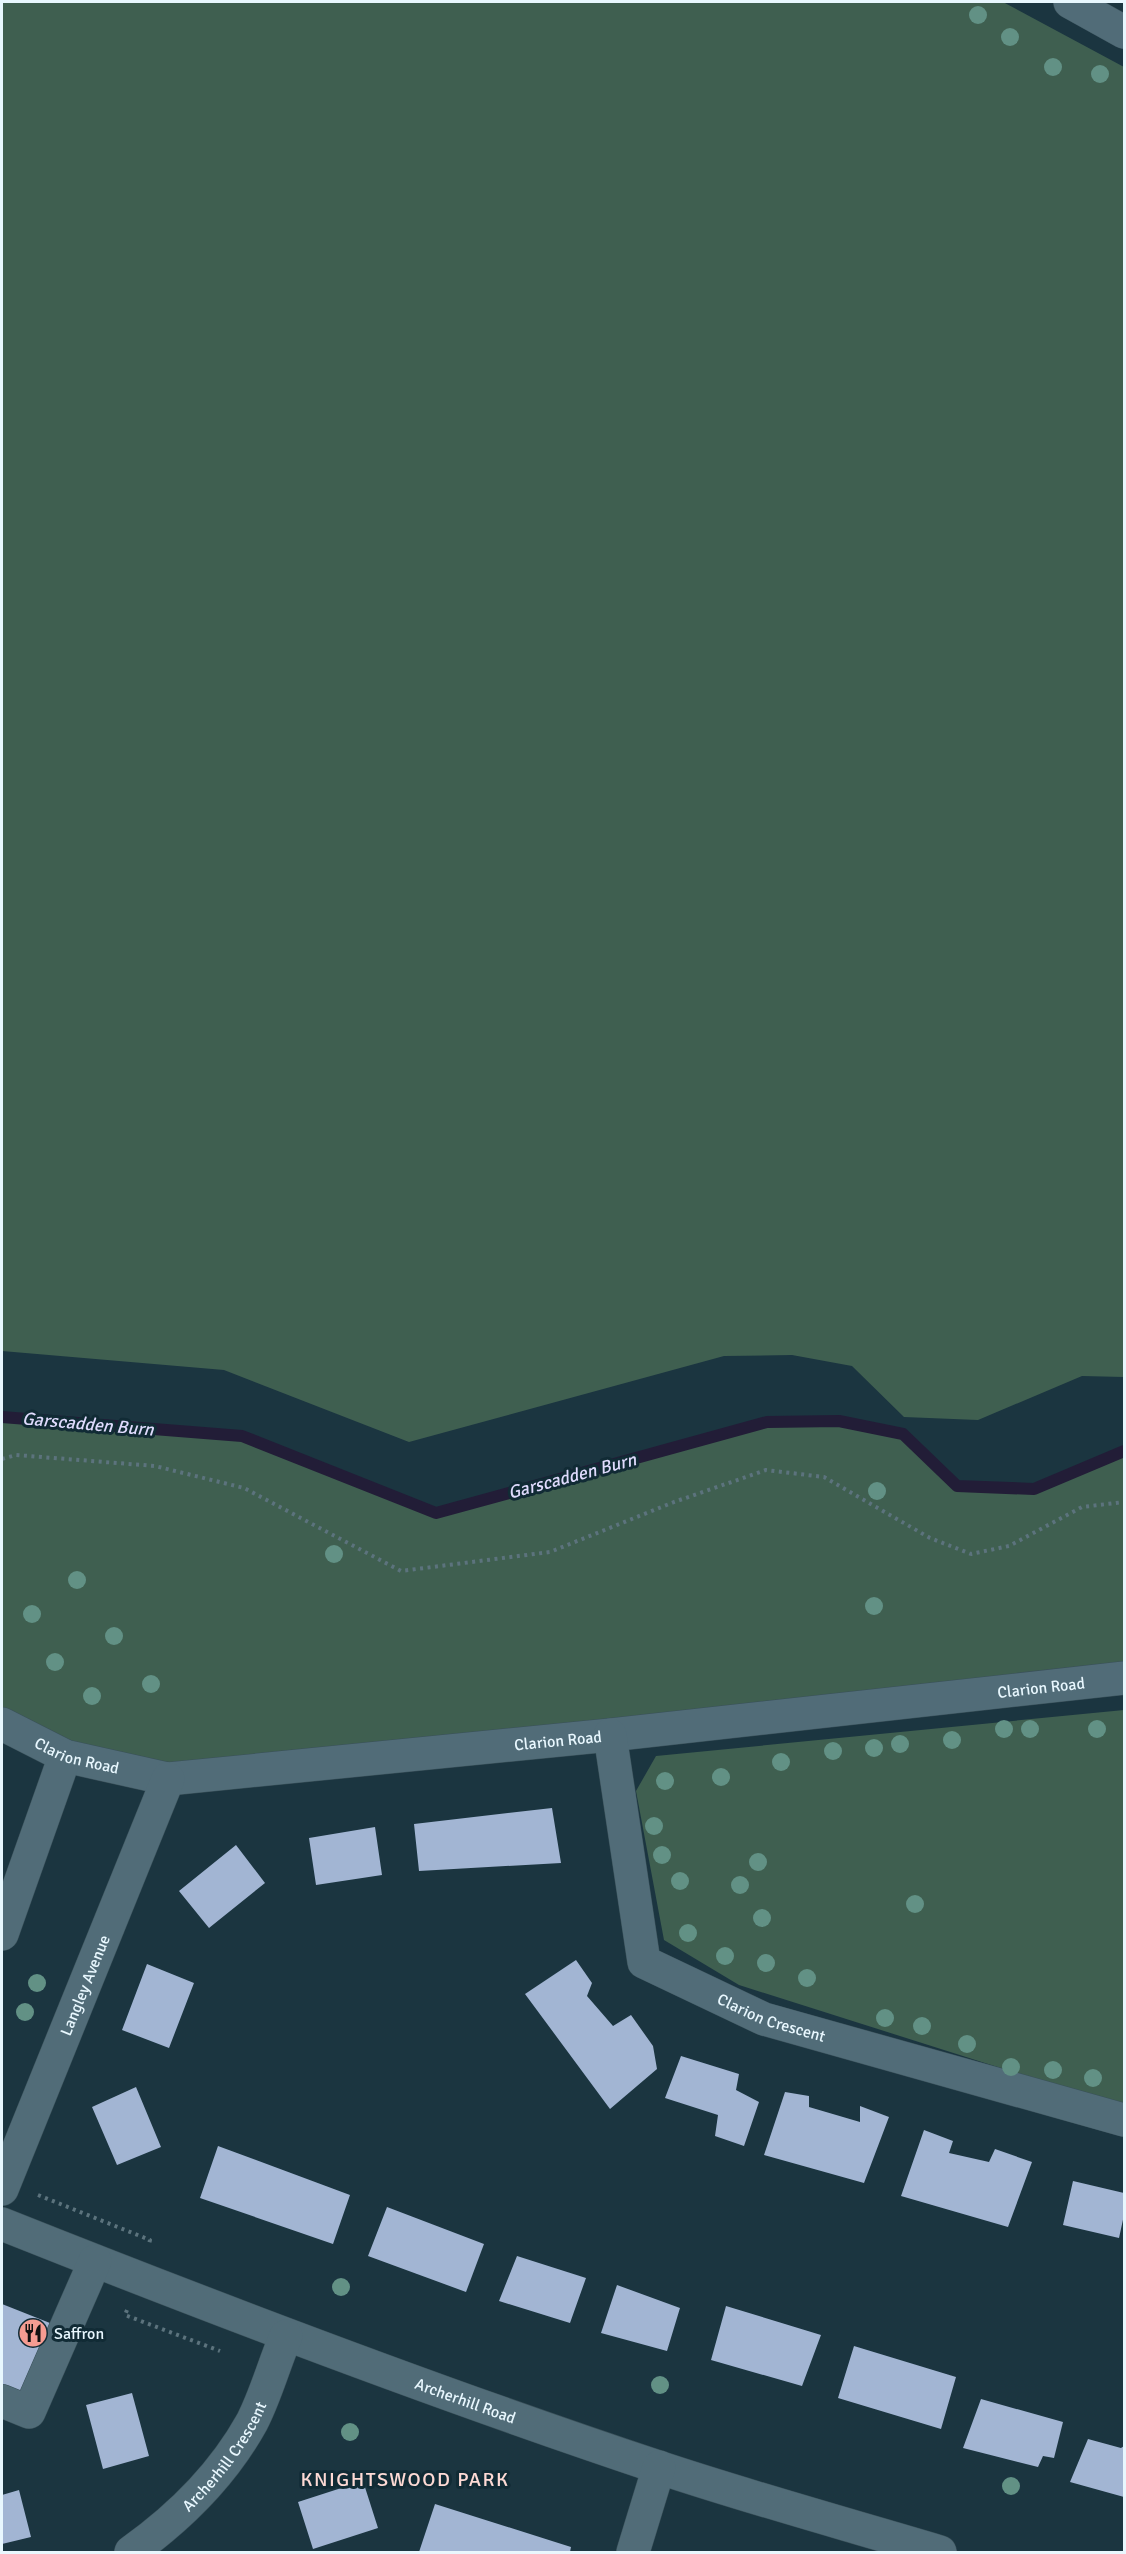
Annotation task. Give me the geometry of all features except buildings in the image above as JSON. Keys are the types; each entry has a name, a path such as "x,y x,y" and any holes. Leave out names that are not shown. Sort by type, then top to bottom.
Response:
{"street":[{"path":"1070,2 1125,32"},
{"name":"Clarion Road","path":"2,1724 65,1756 168,1779 610,1736 1125,1678"},
{"name":"Clarion Crescent","path":"610,1736 644,1962 764,2019 1125,2120"},
{"path":"2,1934 65,1756"},
{"name":"Langley Avenue","path":"2,2189 168,1779"},
{"name":"Archerhill Road","path":"2,2224 286,2336 659,2467 940,2553"},
{"path":"2,2401 29,2412 95,2261"},
{"name":"Archerhill Crescent","path":"131,2553 166,2527 204,2491 232,2453 252,2420 286,2336"},
{"path":"633,2553 659,2467"}],"path":[{"path":"2,1459 16,1455 155,1466 244,1488 401,1571 550,1552 674,1502 766,1470 824,1477 930,1538 971,1554 1009,1546 1082,1507 1125,1502"}],"green space":[{"path":"2,2 1003,2 1124,67 1124,1377 1082,1376 978,1420 904,1417 852,1366 792,1355 724,1356 409,1442 224,1370 2,1351"},
{"path":"2,1417 242,1436 436,1513 767,1422 839,1421 903,1434 957,1486 1034,1489 1124,1451 1124,1678 168,1779 2,1724"},
{"path":"1124,1710 1124,2107 739,1985 664,1940 636,1791 656,1756"}],"waterway":[{"name":"Garscadden Burn","path":"2,1417 242,1436 436,1513 767,1422 839,1421 903,1434 957,1486 1034,1489 1124,1451"}],"place":[{"name":"Saffron","path":"33,2333"}],"district":[{"name":"KNIGHTSWOOD PARK","path":"405,2479"}]}
